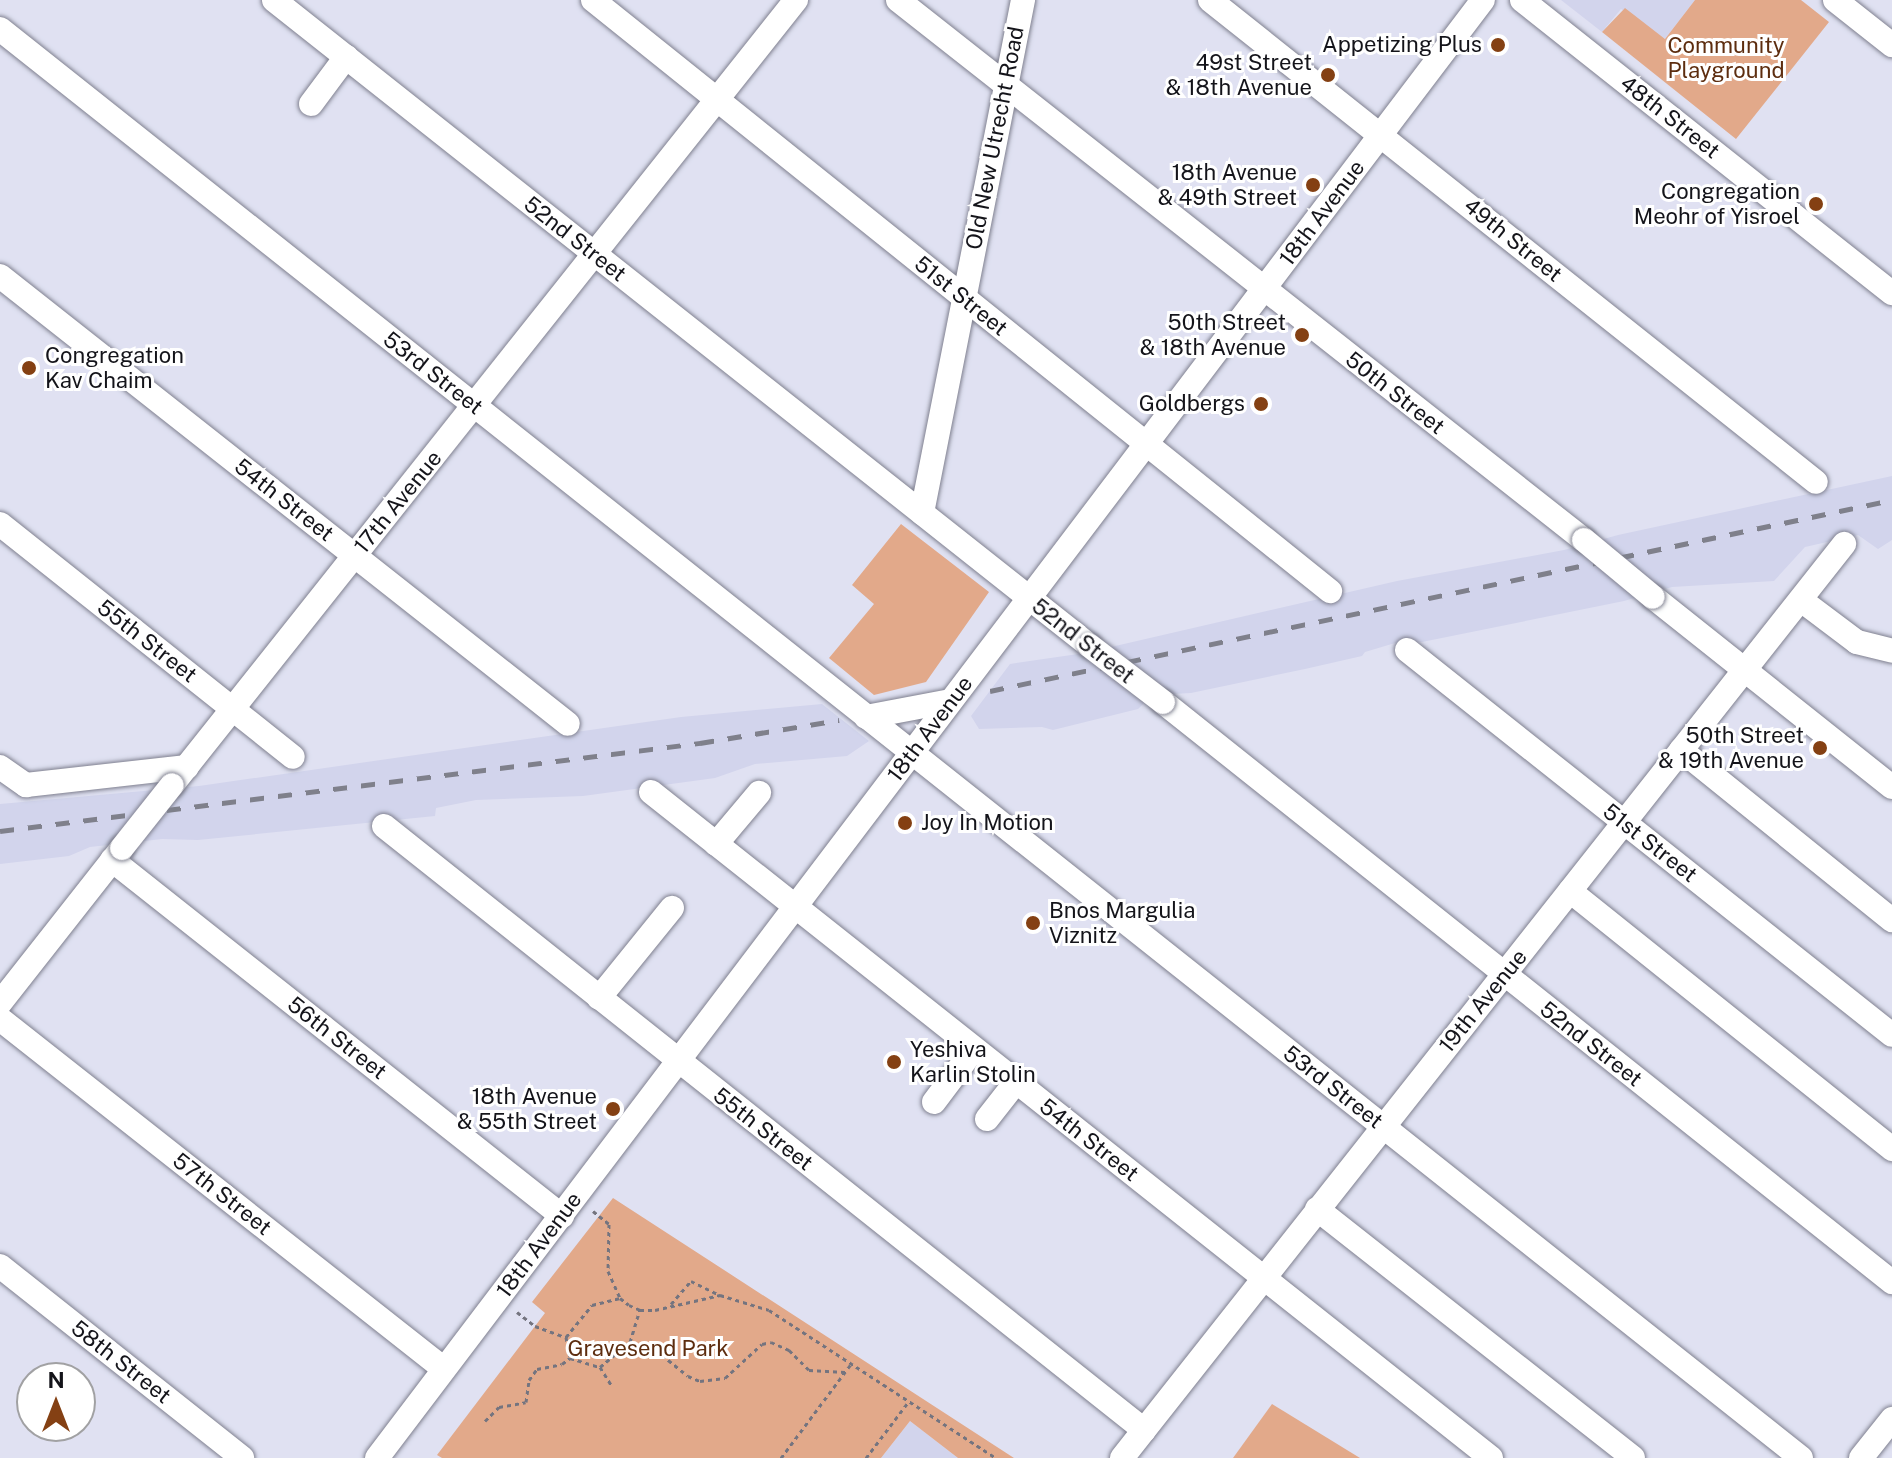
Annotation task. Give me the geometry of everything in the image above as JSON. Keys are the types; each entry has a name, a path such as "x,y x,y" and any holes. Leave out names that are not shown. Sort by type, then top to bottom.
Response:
{"street":[{"name":"52nd Street","path":"274,0 1892,1282"},
{"name":"51st Street","path":"593,0 1330,591"},
{"name":"17th Avenue","path":"0,1003 796,0"},
{"name":"50th Street","path":"898,0 1584,540 1892,787"},
{"name":"Old New Utrecht Road","path":"922,513 1023,0"},
{"name":"49th Street","path":"1210,0 1816,482"},
{"name":"18th Avenue","path":"377,1458 1483,0"},
{"name":"48th Street","path":"1522,0 1892,293"},
{"path":"1835,0 1892,45"},
{"name":"53rd Street","path":"0,29 1801,1458"},
{"path":"311,104 346,57"},
{"name":"54th Street","path":"0,276 568,724"},
{"name":"55th Street","path":"0,524 293,757"},
{"name":"19th Avenue","path":"1122,1458 1844,544"},
{"path":"1801,600 1857,642 1892,651"},
{"name":"51st Street","path":"1407,650 1892,1035"},
{"path":"866,717 951,701"},
{"path":"1681,750 1892,920"},
{"path":"0,767 26,785 179,776"},
{"name":"54th Street","path":"651,792 1491,1458"},
{"path":"716,844 759,793"},
{"name":"55th Street","path":"384,826 1144,1430"},
{"name":"56th Street","path":"117,854 562,1216"},
{"path":"1570,891 1892,1149"},
{"path":"599,998 672,908"},
{"name":"57th Street","path":"0,1019 444,1369"},
{"path":"934,1102 974,1049"},
{"path":"987,1119 1016,1082"},
{"path":"1317,1209 1633,1458"},
{"name":"58th Street","path":"0,1266 242,1458"},
{"path":"1861,1458 1892,1419"}],"path":[{"path":"593,1211 609,1224 606,1259 620,1298 640,1310 720,1295"},
{"path":"671,1304 691,1281 720,1295 769,1310 996,1458"},
{"path":"570,1358 566,1337 592,1305 620,1298"},
{"path":"600,1367 630,1342 640,1310"},
{"path":"517,1312 535,1326 566,1337"},
{"path":"630,1342 662,1355 688,1376 700,1381 725,1378 762,1344 771,1342 789,1350 809,1370 845,1372"},
{"path":"570,1358 600,1367 612,1386"},
{"path":"485,1421 499,1407 526,1402 529,1380 537,1369 562,1364 570,1358"},
{"path":"781,1458 851,1364"},
{"path":"866,1458 909,1401"}],"shaded area":[{"path":"1561,0 1695,0 1665,39 1621,9 1602,32"},
{"path":"1892,476 1892,540 1878,549 1858,535 1805,547 1774,581 1672,587 1624,601 1422,642 1395,643 1365,652 1362,656 1191,693 1172,694 1145,702 1138,709 1053,730 1042,727 979,729 971,716 1010,664 1085,653 1397,581 1564,550 1618,535"},
{"path":"822,704 869,741 847,756 755,764 715,778 583,796 476,800 436,808 435,816 198,840 162,839 90,847 69,856 0,864 0,804 199,786 681,717"},
{"path":"910,1421 958,1458 881,1458"}],"green space":[{"name":"Community Playground","path":"1695,0 1801,0 1829,22 1736,139 1602,32 1625,8 1665,39"},
{"path":"901,524 989,592 926,682 874,695 829,658 874,604 852,585"},
{"name":"Gravesend Park","path":"613,1198 1014,1458 958,1458 910,1421 881,1458 442,1458 437,1455 545,1313 532,1302"},
{"path":"1272,1404 1360,1458 1233,1458"}],"railway":[{"path":"990,691 1892,500"},
{"path":"0,831 700,743 839,720"}],"place":[{"name":"Appetizing Plus","path":"1498,45"},
{"name":"49st Street & 18th Avenue","path":"1328,75"},
{"name":"18th Avenue & 49th Street","path":"1313,185"},
{"name":"Congregation Meohr of Yisroel","path":"1816,204"},
{"name":"50th Street & 18th Avenue","path":"1302,335"},
{"name":"Congregation Kav Chaim","path":"29,368"},
{"name":"Goldbergs","path":"1261,404"},
{"name":"50th Street & 19th Avenue","path":"1820,748"},
{"name":"Joy In Motion","path":"905,823"},
{"name":"Bnos Margulia Viznitz","path":"1033,923"},
{"name":"Yeshiva Karlin Stolin","path":"894,1062"},
{"name":"18th Avenue & 55th Street","path":"613,1109"}]}
